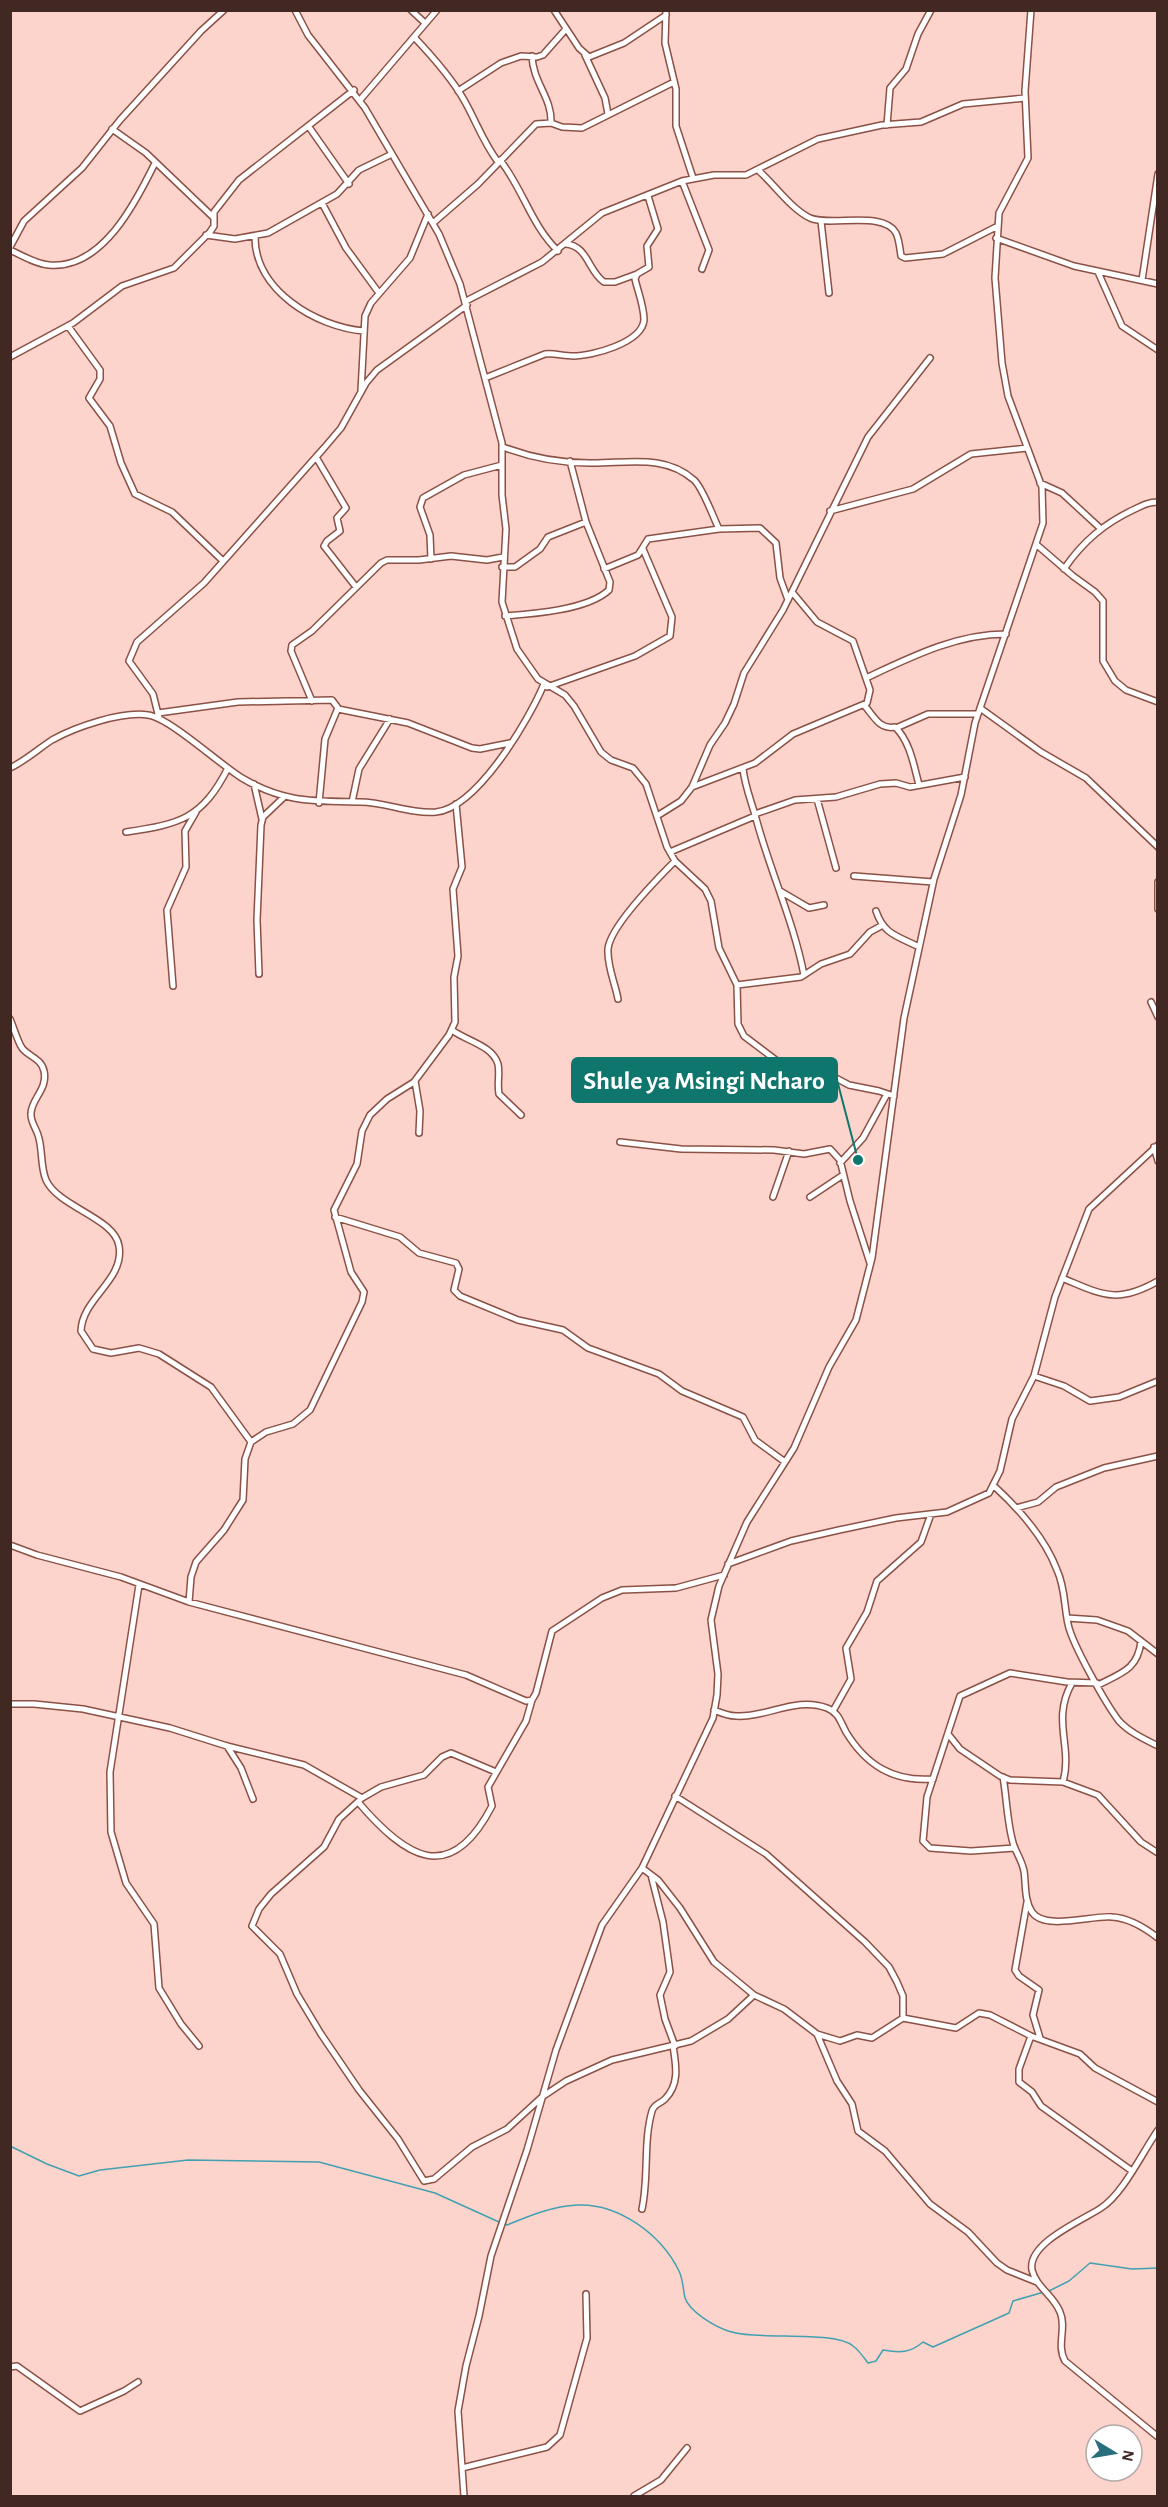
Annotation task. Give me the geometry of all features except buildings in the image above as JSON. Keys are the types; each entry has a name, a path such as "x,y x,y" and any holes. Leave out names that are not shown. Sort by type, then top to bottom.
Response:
{"street":[{"path":"155,163 118,228 90,253 70,262 49,266 10,248 24,221 82,168 112,129 201,31 224,10"},
{"path":"295,10 308,35 354,90 428,214 467,303 503,447 506,529 502,567 502,602 517,649 546,685 565,695 574,706 601,752 611,760 633,768 645,784 675,861 705,889 714,913 719,948 737,985 738,1024 744,1036 793,1073 814,1077 832,1076 849,1085 894,1096"},
{"path":"411,10 425,23"},
{"path":"360,100 437,10"},
{"path":"554,10 585,55 605,98 609,114"},
{"path":"886,125 890,88 906,69 918,34 931,10"},
{"path":"464,2496 458,2411 466,2366 491,2256 527,2150 542,2097 602,1925 642,1868 703,1741 714,1710 718,1674 711,1620 728,1564 747,1522 807,1422 829,1367 856,1320 870,1263 903,1018 933,882 965,777 979,711 1037,545 1044,507 1040,483 1008,396 1002,363 995,278 996,227 999,213 1028,158 1025,98 1031,10"},
{"path":"585,55 591,57 613,49 666,13"},
{"path":"666,13 665,43 674,82 676,126 693,178"},
{"path":"458,91 501,63 521,56 543,55 566,29"},
{"path":"414,37 458,91 480,134 518,186 542,235 558,251"},
{"path":"532,56 534,75 550,106 551,123"},
{"path":"433,223 536,124 551,123 562,127 582,128 674,82"},
{"path":"10,357 68,326 122,286 174,268 214,226 214,212 239,180 354,90"},
{"path":"643,549 672,617 670,636 635,656 546,685 535,707 485,779 450,809 421,812 380,804 319,803 284,797 254,784 228,768 158,716 153,694 129,661 132,649 156,623 204,583 341,428 361,392 377,370 390,358 467,303 558,251 602,213 693,178 746,175 759,170 791,150 818,139 886,125 921,122 945,109 963,104 1025,98"},
{"path":"309,127 350,184"},
{"path":"112,129 130,140 214,218"},
{"path":"206,235 235,239 268,233 322,203 350,184 359,171 392,154"},
{"path":"759,170 808,217 821,221 882,223 896,233 902,256 908,259 943,254 996,227"},
{"path":"1142,280 1158,174"},
{"path":"682,181 709,250 702,269"},
{"path":"566,244 572,245 584,254 596,274 604,282 615,282 649,267 647,246 658,229 648,196"},
{"path":"322,203 346,248 379,293"},
{"path":"361,392 365,316 379,293 410,258 428,214"},
{"path":"821,221 830,293"},
{"path":"255,236 259,262 271,281 298,308 321,322 346,330 364,331"},
{"path":"996,238 1028,251 1098,272 1158,284"},
{"path":"1098,272 1122,326 1158,350"},
{"path":"484,378 545,354 580,355 617,347 627,341 638,333 644,321 635,279 637,274"},
{"path":"68,326 100,370 100,379 89,398 110,426 131,488 145,500 172,512 223,561"},
{"path":"657,816 681,801 692,787 710,745 734,705 744,673 788,600 868,437 930,358"},
{"path":"503,447 519,453 570,461 673,465 696,482 719,529"},
{"path":"830,511 913,489 971,454 1027,447"},
{"path":"316,457 346,508 337,518 340,531 324,546 356,587"},
{"path":"505,616 554,610 603,596 610,587 586,522 570,461"},
{"path":"430,559 430,535 420,507 423,498 464,475 502,465"},
{"path":"1040,483 1062,493 1100,528"},
{"path":"1064,569 1092,534 1100,528 1150,502 1158,502"},
{"path":"502,567 515,567 540,549 548,537 586,522"},
{"path":"604,569 630,560 643,549 648,539 719,529 760,528 772,536 776,543 780,578 788,600"},
{"path":"1037,545 1103,601 1103,660 1108,672 1126,690 1158,702"},
{"path":"312,701 291,651 292,645 312,631 387,560 451,556 494,560 503,557"},
{"path":"692,787 743,769 793,734 864,705 869,698 866,678 853,641 817,622 792,592"},
{"path":"866,678 953,642 974,636 1006,633"},
{"path":"10,768 54,739 79,728 129,715 158,716 238,702 332,700 338,709 390,719 480,750 510,743"},
{"path":"864,705 881,726 896,728 928,714 979,711 1041,752 1086,778 1158,847"},
{"path":"319,803 325,739 338,709"},
{"path":"352,802 359,769 390,719"},
{"path":"896,728 909,751 919,785"},
{"path":"173,986 167,910 186,867 188,858 185,831 196,812 210,798 228,768"},
{"path":"743,769 745,784 768,861 780,891 804,975"},
{"path":"670,852 795,800 836,797 880,784 896,783 904,787 965,777"},
{"path":"254,784 262,819 258,912 259,974"},
{"path":"262,819 284,797"},
{"path":"817,799 836,868"},
{"path":"189,1602 191,1576 196,1562 224,1530 243,1500 245,1459 251,1442 266,1432 293,1424 310,1410 362,1302 364,1292 351,1272 347,1249 335,1218 337,1201 357,1164 362,1131 370,1114 387,1099 415,1081 452,1030 456,1014 454,977 458,956 453,889 462,867 456,804"},
{"path":"126,832 165,826 196,812"},
{"path":"618,999 608,958 610,941 632,908 675,861"},
{"path":"854,876 933,882"},
{"path":"1158,882 1158,909"},
{"path":"780,891 809,908 824,905"},
{"path":"876,911 881,926 919,947"},
{"path":"737,985 798,978 821,964 850,954 870,932 881,926"},
{"path":"1151,1002 1158,1017"},
{"path":"10,1018 22,1048 37,1059 44,1072 44,1086 32,1109 30,1119 40,1140 46,1179 57,1195 109,1230 119,1242 120,1256 112,1276 83,1317 81,1330 93,1348 111,1353 138,1348 159,1354 203,1381 211,1387 251,1442"},
{"path":"452,1030 484,1048 494,1057 499,1073 499,1094 521,1115"},
{"path":"415,1081 420,1112 419,1133"},
{"path":"840,1163 863,1138 887,1094"},
{"path":"620,1142 681,1149 789,1151 804,1154 830,1149 836,1153 840,1163 870,1263"},
{"path":"1156,1146 1158,1161"},
{"path":"728,1564 812,1536 896,1518 947,1512 983,1498 994,1486 1000,1471 1012,1419 1034,1376 1062,1278 1089,1209 1156,1146"},
{"path":"773,1197 789,1151"},
{"path":"810,1197 843,1174"},
{"path":"335,1218 400,1238 419,1253 456,1263 459,1269 454,1290 460,1296 518,1320 563,1330 588,1348 659,1374 682,1390 743,1417 755,1440 785,1462"},
{"path":"1062,1278 1094,1293 1111,1296 1120,1296 1158,1281"},
{"path":"1034,1376 1096,1402 1119,1397 1158,1381"},
{"path":"1016,1508 1038,1502 1056,1487 1104,1468 1158,1456"},
{"path":"994,1486 1016,1508 1049,1553 1063,1583 1067,1618 1079,1653 1121,1722 1158,1746"},
{"path":"833,1711 849,1687 851,1670 846,1648 867,1612 873,1587 882,1576 921,1542 931,1514"},
{"path":"10,1545 113,1574 189,1602 459,1674 522,1700 532,1700"},
{"path":"10,1704 34,1704 120,1716 304,1765 360,1800 389,1834 420,1855 450,1854 458,1851 492,1806 488,1787 526,1721 550,1635 611,1593 646,1588 676,1588 724,1575"},
{"path":"139,1585 120,1716 114,1740 109,1792 113,1844 126,1883 154,1924 159,1988 181,2024 199,2046"},
{"path":"1067,1618 1102,1622 1128,1631 1158,1654"},
{"path":"1015,1848 971,1851 934,1849 923,1841 927,1797 960,1696 1002,1674 1010,1673 1072,1683 1098,1684 1128,1671 1138,1658 1141,1641"},
{"path":"1063,1782 1068,1762 1062,1735 1062,1708 1072,1683"},
{"path":"714,1710 736,1716 792,1705 813,1705 833,1711 841,1718 845,1730 863,1755 875,1767 909,1779 933,1779"},
{"path":"948,1734 960,1749 1002,1777 1010,1780 1063,1782 1098,1795 1141,1842 1158,1853"},
{"path":"227,1746 241,1768 253,1799"},
{"path":"496,1772 451,1752 442,1757 424,1775 381,1787 360,1800 339,1819 324,1847 271,1893 259,1908 252,1922 254,1931 280,1954 297,1994 321,2034 359,2090 398,2139 424,2181 434,2180 472,2147 507,2129 542,2097 589,2069 612,2060 690,2041 728,2019 754,1995"},
{"path":"1002,1777 1015,1848 1023,1864 1027,1898 1032,1912 1042,1919 1060,1922 1106,1917 1122,1918 1135,1922 1158,1938"},
{"path":"675,1796 766,1854 865,1942 889,1967 897,1982 903,1996 903,2018"},
{"path":"642,1868 680,1908 714,1962 754,1995 784,2009 817,2034 837,2082 852,2104 858,2131 885,2151 930,2204 968,2232 997,2263 1007,2270 1037,2282"},
{"path":"642,2209 647,2187 648,2135 652,2112 674,2085 676,2067 674,2046 660,1995 670,1972 663,1922 651,1875"},
{"path":"1027,1898 1015,1970 1039,1990 1033,2015 1040,2038"},
{"path":"817,2034 840,2041 857,2035 872,2038 903,2018 956,2028 979,2013 990,2015 1031,2036 1080,2054 1095,2068 1158,2102"},
{"path":"1031,2036 1019,2069 1019,2082 1032,2092 1041,2106 1132,2171"},
{"path":"1158,2130 1132,2171 1104,2206 1040,2247 1032,2262 1032,2270 1037,2282 1061,2312 1064,2324 1061,2354 1065,2361 1158,2438"},
{"path":"462,2468 548,2447 560,2435 587,2338 586,2294"},
{"path":"10,2367 17,2366 80,2410 124,2391 138,2382"},
{"path":"634,2496 661,2480 687,2448"}],"waterway":[{"path":"10,2146 79,2176 100,2170 188,2160 319,2162 435,2193 499,2222"},
{"path":"504,2224 507,2225 559,2207 577,2205 608,2209 637,2223 661,2245 679,2271 688,2303 710,2322 728,2331 741,2334 830,2338 843,2341 855,2348 868,2363 876,2361 883,2350 904,2351 923,2342 933,2347 1009,2313 1013,2301 1044,2292"},
{"path":"1049,2291 1069,2281 1090,2263 1132,2269 1158,2268"}],"place":[{"name":"Shule ya Msingi Ncharo","path":"858,1160"}]}
